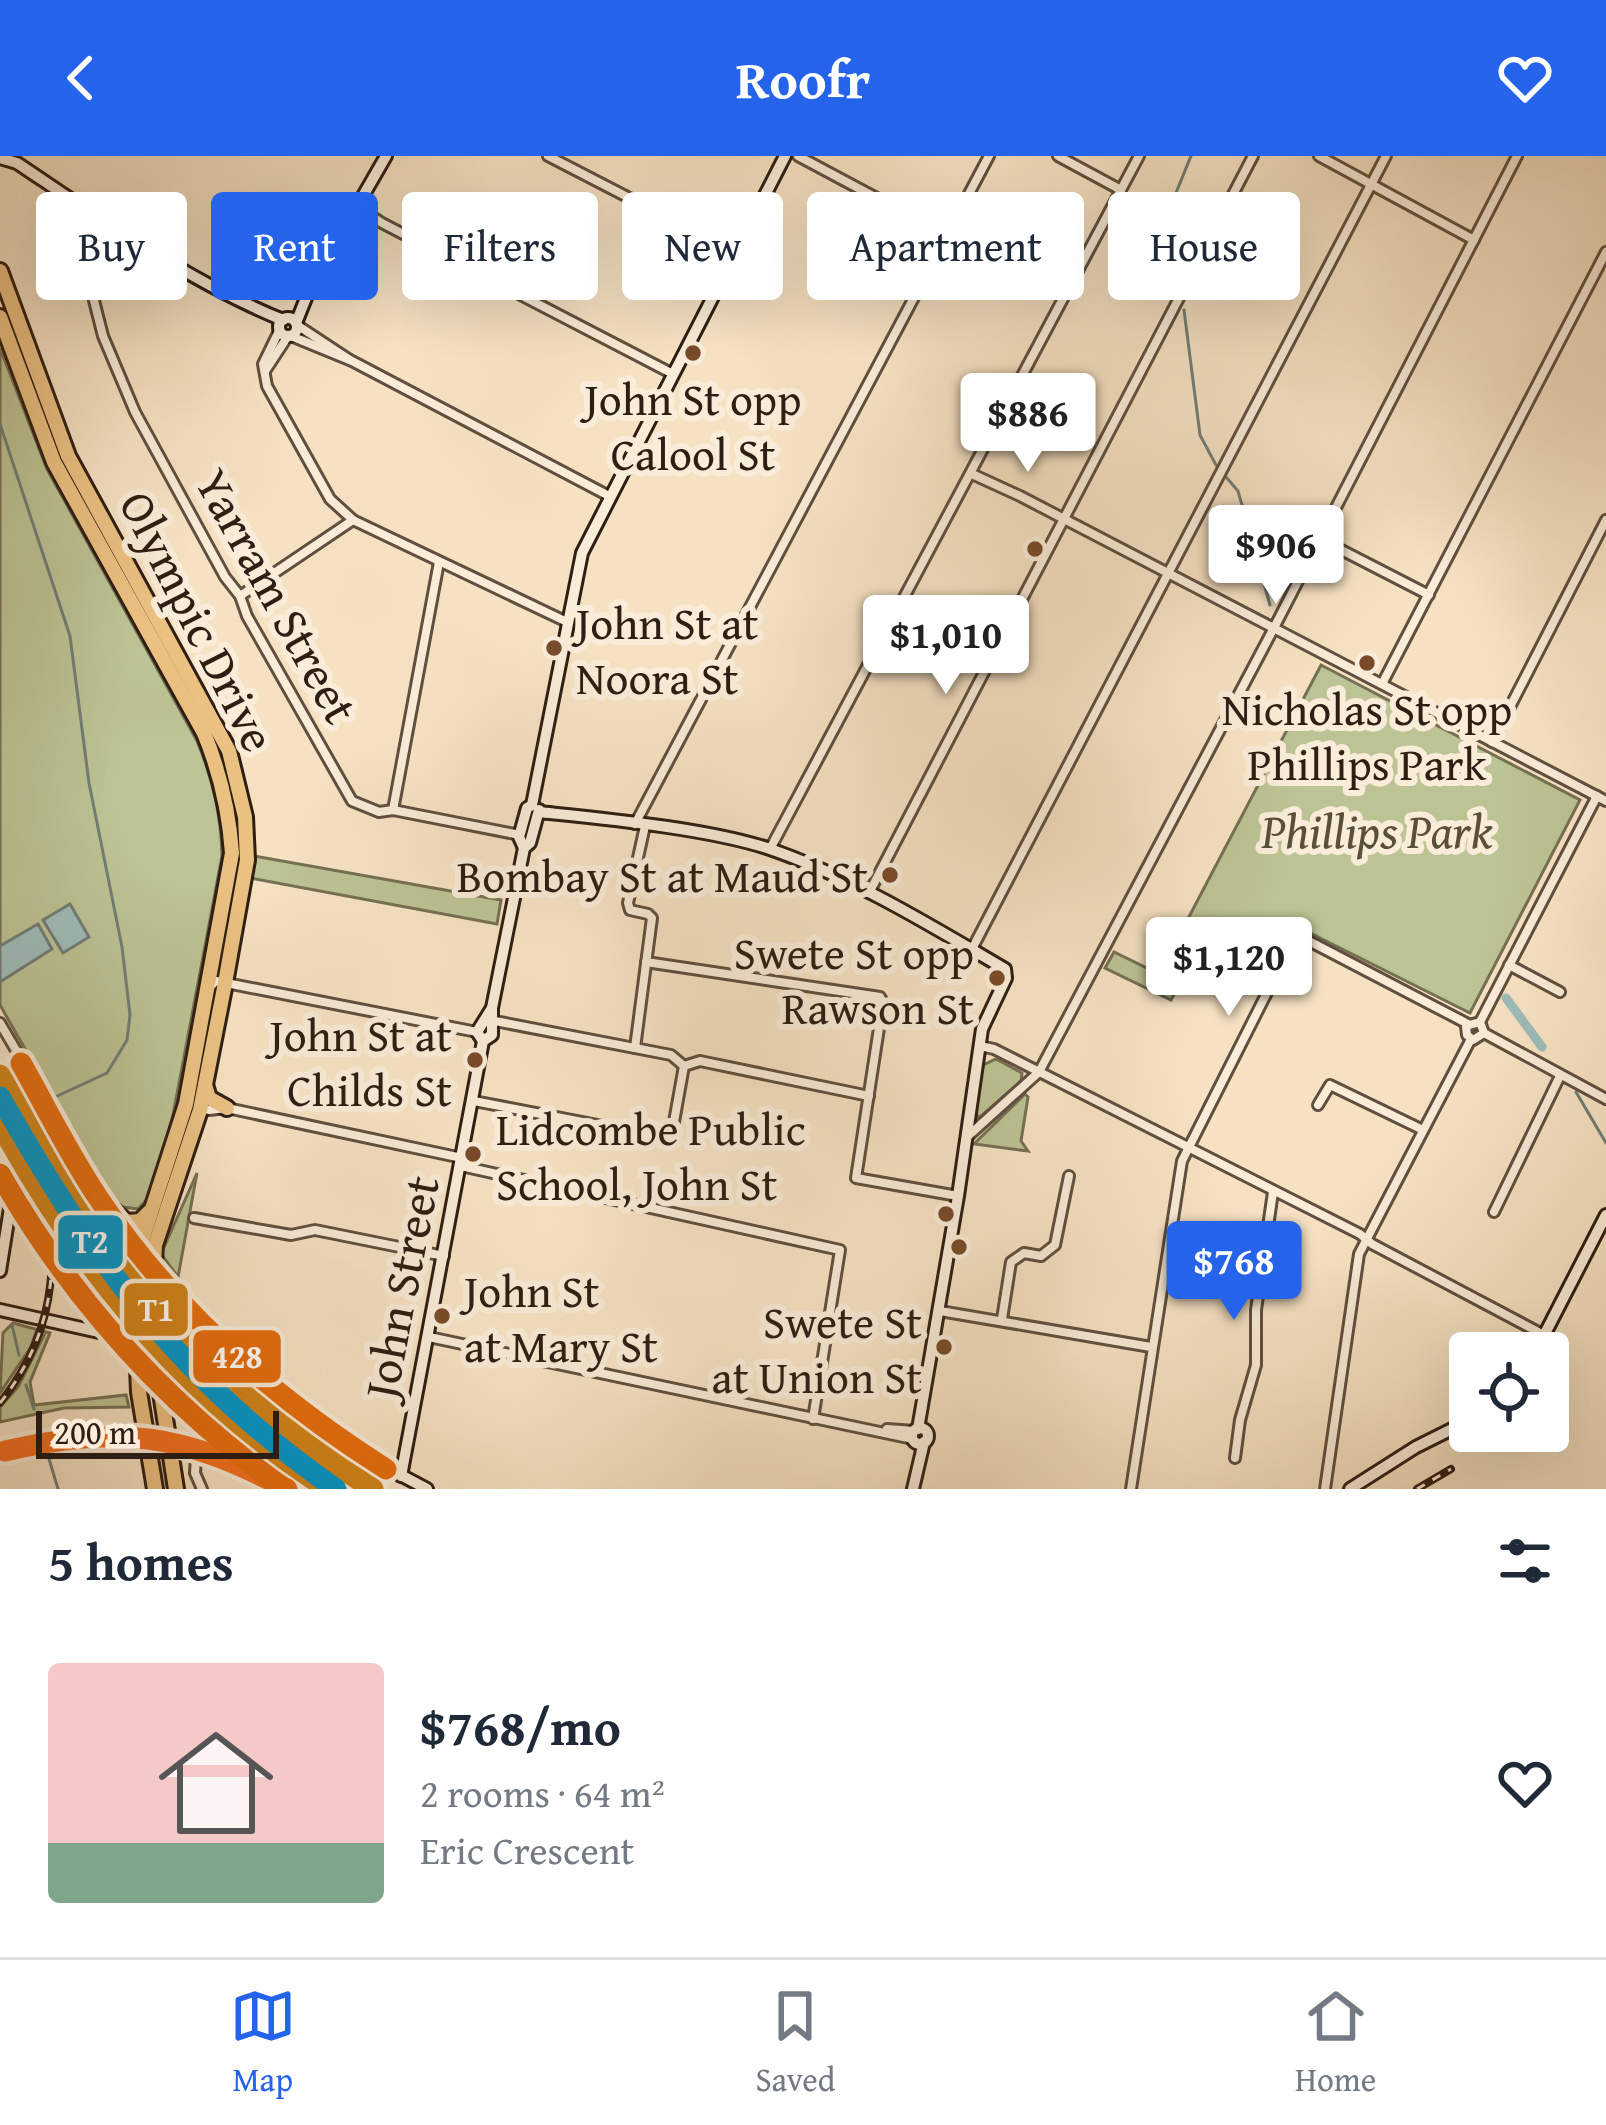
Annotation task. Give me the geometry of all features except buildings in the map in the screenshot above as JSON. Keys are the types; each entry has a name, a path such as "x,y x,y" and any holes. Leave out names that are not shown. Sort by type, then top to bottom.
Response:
{"highway":[{"name":"Olympic Drive","path":"0,271 68,456 229,751 245,817 247,860 205,1085 152,1267 155,1303 186,1303"},
{"name":"Olympic Drive","path":"0,316 54,462 204,733 230,817 232,854 186,1104 140,1251 138,1282"},
{"path":"205,1085 208,1098 226,1108"},
{"path":"107,1205 122,1220 135,1223 152,1208"},
{"path":"152,1267 140,1251 156,1241"},
{"path":"136,1319 154,1489"},
{"path":"152,1335 176,1489"}],"street":[{"path":"365,192 386,156"},
{"path":"548,156 622,194"},
{"path":"766,192 785,156"},
{"path":"798,156 865,192"},
{"path":"969,192 989,156"},
{"path":"1058,156 1121,190"},
{"path":"770,849 1139,156"},
{"path":"868,894 1253,156"},
{"path":"1318,156 1474,240"},
{"path":"971,949 1386,156"},
{"path":"967,1137 1039,1072 1517,156"},
{"path":"0,158 14,160 61,192"},
{"path":"378,221 382,224"},
{"path":"378,222 671,373"},
{"path":"1382,684 1606,252"},
{"path":"187,269 609,496"},
{"name":"Yarram Street","path":"95,300 135,412 342,789 359,806 379,812 393,810 522,841"},
{"path":"303,300 264,372 266,386 330,499 353,520 567,622"},
{"path":"709,300 582,553 536,809 770,849 868,894 1005,969 1006,978 982,1029 913,1489"},
{"path":"634,1048 651,916 628,907 639,826 912,300"},
{"path":"972,474 1601,798"},
{"path":"239,596 353,520"},
{"path":"1492,742 1606,520"},
{"path":"1320,539 1429,595"},
{"path":"393,810 439,562"},
{"path":"1606,788 1480,1022 1484,1033 1606,1099"},
{"name":"John Street","path":"401,1476 527,808 536,809"},
{"path":"1131,1489 1187,1147 1287,952 1297,940 1305,939 1468,1024 1480,1022"},
{"path":"646,962 880,998 856,1178 958,1196"},
{"path":"1509,965 1560,992"},
{"path":"208,989 216,981 634,1048 670,1055 684,1066"},
{"path":"0,1024 107,1205 140,1251"},
{"path":"1468,1024 1471,1039"},
{"path":"1471,1039 1484,1033"},
{"path":"1324,1489 1359,1254 1471,1039"},
{"path":"979,1046 994,1049 1187,1147 1540,1332"},
{"path":"684,1066 700,1061 869,1096"},
{"path":"474,1100 665,1138 672,1133 684,1066"},
{"path":"1494,1212 1560,1076"},
{"path":"1318,1106 1330,1085 1423,1130"},
{"path":"209,1110 226,1108 840,1250 813,1419"},
{"path":"1002,1319 1011,1262 1024,1253 1041,1256 1055,1245 1070,1176"},
{"path":"0,1179 11,1202 0,1271"},
{"path":"1235,1458 1256,1365 1256,1310 1273,1192"},
{"path":"1545,1332 1606,1215"},
{"path":"194,1217 291,1235 315,1230 444,1256"},
{"path":"152,1267 278,1387 401,1476 428,1489"},
{"path":"0,1310 135,1340"},
{"path":"940,1311 1151,1347"},
{"path":"429,1337 813,1419 918,1436"},
{"path":"1350,1489 1449,1431"},
{"path":"202,1489 195,1468 197,1454 216,1456"},
{"path":"274,1479 289,1489"}],"green space":[{"path":"0,348 47,469 197,741 218,811 222,856 173,1115 151,1195 138,1209 123,1207 109,1196 0,1005"},
{"name":"Phillips Park","path":"1321,665 1580,800 1470,1013 1294,925 1270,972 1203,941 1171,1000 1105,968 1114,952 1159,974"},
{"path":"254,856 501,900 497,924 250,878"},
{"path":"996,1059 1022,1073 1021,1081 979,1118 975,1111 983,1065"},
{"path":"1025,1094 1021,1141 1028,1151 974,1144"},
{"path":"197,1173 178,1277 161,1254"},
{"path":"13,1323 50,1333 30,1382 34,1405 126,1395 129,1407 64,1408 0,1422 0,1407 18,1387 44,1335 36,1332 0,1393 3,1333"}],"water":[{"path":"70,904 89,937 63,953 43,920"},
{"path":"38,924 52,949 0,982 0,946"}],"waterway":[{"path":"1176,192 1191,156"},
{"path":"1184,310 1200,435 1216,465"},
{"path":"0,424 70,636 89,783 122,947 130,1015 127,1040 107,1073 40,1104"},
{"path":"1226,477 1238,491 1270,605"},
{"path":"1506,998 1542,1047"},
{"path":"1576,1092 1606,1143"},
{"path":"12,1325 19,1355"},
{"path":"26,1385 34,1409"},
{"path":"41,1432 58,1489"}],"tunnel":[{"path":"136,1319 138,1282"},
{"path":"152,1299 152,1335"},
{"path":"216,1456 274,1479"}],"railway":[{"path":"0,1403 35,1345 50,1284 48,1220 28,1155"},
{"path":"1417,1489 1451,1469"}],"transit line":[{"name":"428","path":"21,1063 88,1183 159,1278 265,1382 386,1469"},
{"name":"T1","path":"0,1075 77,1209 150,1303 255,1404 373,1489"},
{"name":"T2","path":"0,1097 70,1212 144,1314 230,1405 336,1489"},
{"path":"0,1124 65,1230 141,1328 228,1415 328,1489"},
{"path":"0,1174 58,1264 125,1347 201,1422 285,1489"},
{"path":"5,1451 83,1438 150,1439 215,1456 287,1489"}],"place":[{"name":"John St opp Calool St","path":"693,353"},
{"name":"John St at Noora St","path":"554,648"},
{"name":"Nicholas St opp Phillips Park","path":"1367,663"},
{"name":"Bombay St at Maud St","path":"890,875"},
{"name":"Swete St opp Rawson St","path":"997,978"},
{"name":"John St at Childs St","path":"475,1060"},
{"name":"Lidcombe Public School, John St","path":"473,1154"},
{"name":"John St at Mary St","path":"442,1316"},
{"name":"Swete St at Union St","path":"944,1347"}]}
